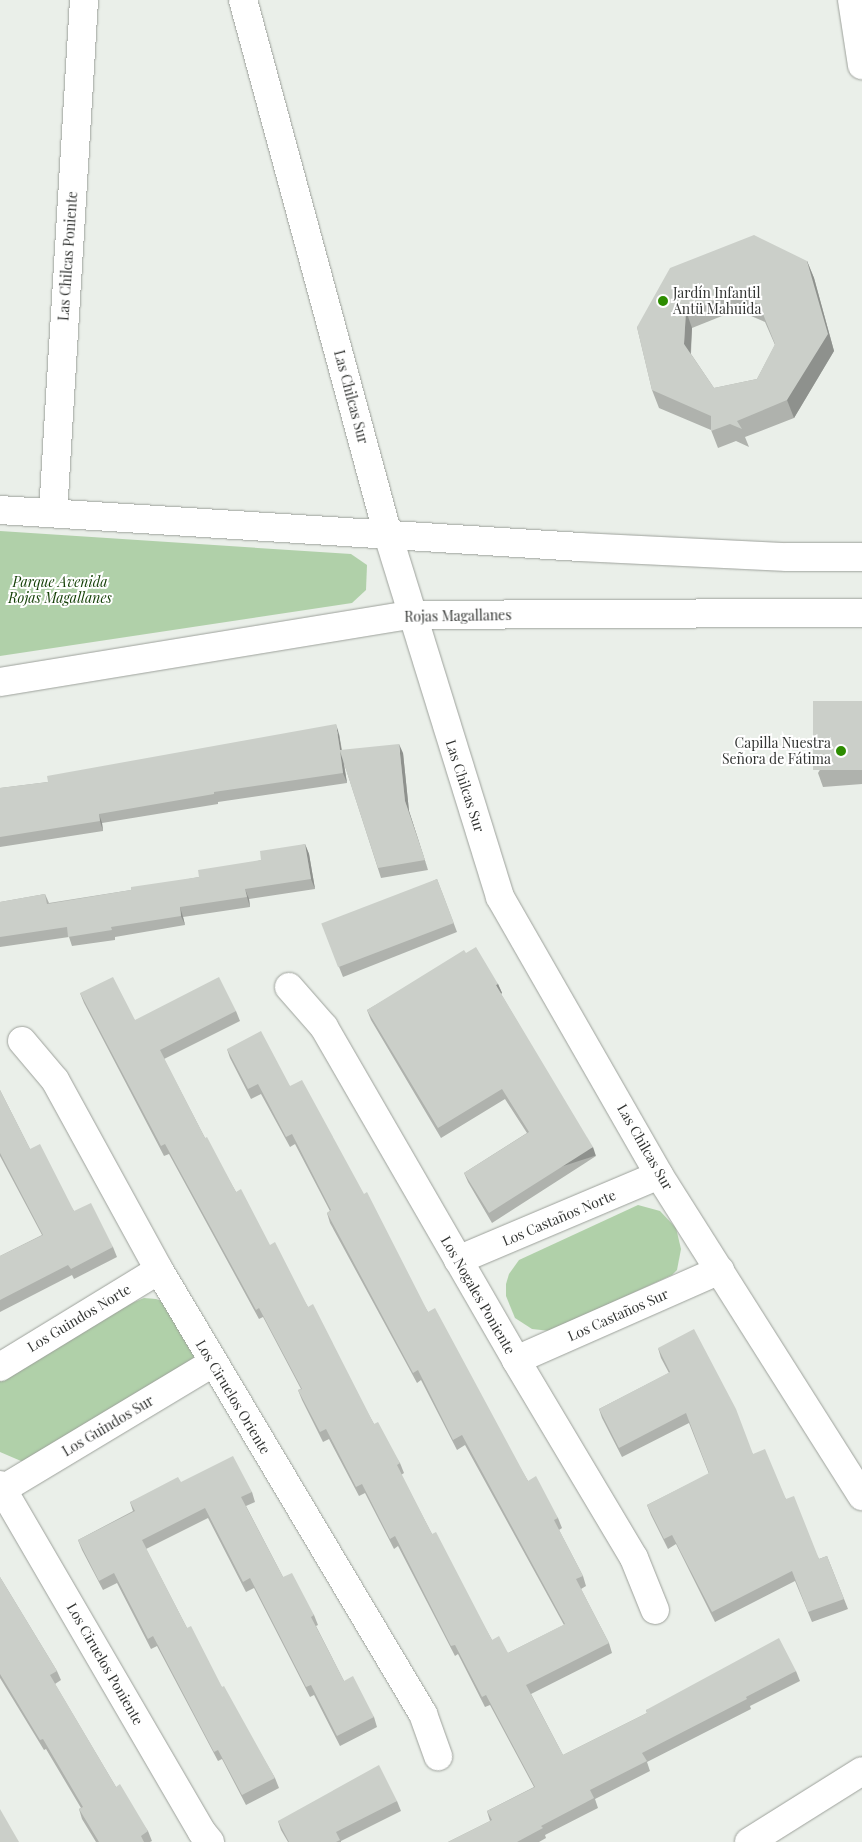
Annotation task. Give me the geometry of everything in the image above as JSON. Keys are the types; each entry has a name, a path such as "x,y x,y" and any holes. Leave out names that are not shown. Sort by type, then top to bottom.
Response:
{"street":[{"name":"Las Chilcas Poniente","path":"52,513 84,0"},
{"name":"Las Chilcas Sur","path":"243,0 388,536 500,897 659,1175 862,1496"},
{"path":"852,0 862,66"},
{"path":"0,510 388,536 711,554 862,557"},
{"name":"Rojas Magallanes","path":"0,682 411,615 862,613"},
{"name":"Los Nogales Poniente","path":"289,986 324,1027 516,1360 634,1558 655,1610"},
{"name":"Los Ciruelos Oriente","path":"22,1041 55,1080 159,1270 423,1714 438,1756"},
{"name":"Los Castaños Norte","path":"458,1260 659,1175"},
{"name":"Los Guindos Norte","path":"0,1367 159,1270"},
{"name":"Los Castaños Sur","path":"516,1360 720,1270"},
{"name":"Los Guindos Sur","path":"2,1487 213,1363"},
{"name":"Los Ciruelos Poniente","path":"2,1487 202,1832 210,1842"},
{"path":"749,1842 862,1770"}],"green space":[{"name":"Parque Avenida Rojas Magallanes","path":"0,531 351,554 367,565 366,590 352,603 0,656"},
{"path":"638,1205 660,1211 676,1228 681,1249 677,1270 672,1275 550,1331 532,1329 515,1318 506,1296 506,1284 509,1274 519,1260"},
{"path":"144,1298 168,1303 195,1354 192,1366 34,1460 21,1461 0,1452 0,1379 132,1303"}],"building":[{"path":"754,235 807,261 828,334 787,400 737,421 742,429 730,424 711,431 711,416 652,390 637,327 670,268","holes":["731,293 759,304 775,344 757,379 714,388 684,344 686,311"]},
{"name":"Capilla Nuestra Señora de Fátima","path":"813,701 862,701 862,770 813,770"},
{"path":"336,724 340,750 399,744 405,801 425,860 378,868 340,751 343,773 214,792 214,794 99,814 100,821 0,837 0,788 48,782 47,776"},
{"path":"305,844 311,879 245,889 247,897 180,907 181,916 111,927 112,930 68,937 67,927 0,937 0,902 45,894 47,904 131,890 131,887 199,877 198,870 261,860 260,851"},
{"path":"437,879 454,923 338,967 321,923"},
{"path":"476,947 498,984 496,985 593,1147 489,1213 464,1173 529,1132 502,1089 438,1128 367,1010 464,950 466,953"},
{"path":"113,977 135,1020 219,977 236,1011 160,1050 205,1138 207,1137 236,1192 241,1189 270,1245 275,1242 308,1307 313,1304 374,1424 378,1422 400,1463 397,1465 432,1534 436,1532 492,1640 499,1636 508,1653 565,1624 462,1435 453,1440 418,1370 413,1373 327,1213 331,1210 292,1134 286,1137 258,1084 248,1089 227,1049 261,1031 290,1086 302,1080 364,1194 367,1192 428,1312 435,1308 528,1481 536,1476 558,1518 554,1520 583,1576 576,1579 609,1643 526,1685 563,1755 647,1713 646,1710 779,1638 796,1671 746,1697 747,1699 642,1753 647,1761 590,1790 594,1798 541,1826 543,1828 517,1842 448,1842 492,1820 487,1811 535,1787 486,1695 482,1697 455,1645 451,1646 395,1536 390,1539 362,1484 356,1487 326,1429 320,1432 298,1390 302,1389 259,1308 256,1310 165,1144 161,1146 80,993"},
{"path":"0,1090 30,1149 40,1144 74,1211 91,1203 113,1247 71,1269 68,1265 0,1300 0,1256 43,1235 0,1153"},
{"path":"694,1329 736,1409 753,1454 765,1449 786,1499 794,1496 819,1559 827,1556 844,1599 808,1612 792,1571 712,1612 672,1535 664,1539 647,1505 709,1473 686,1413 619,1448 599,1409 670,1372 658,1348"},
{"path":"233,1456 252,1492 241,1497 283,1577 292,1573 314,1615 311,1617 344,1681 353,1676 374,1717 337,1736 311,1685 306,1687 250,1578 243,1582 205,1508 142,1540 187,1628 191,1626 222,1687 224,1686 275,1778 242,1795 218,1750 214,1752 153,1636 148,1639 114,1573 99,1581 78,1540 135,1511 130,1502 178,1477 181,1482"},
{"path":"0,1577 57,1671 50,1675 116,1787 120,1784 148,1831 141,1836 144,1842 99,1842 79,1809 83,1807 43,1739 40,1740 0,1674"},
{"path":"379,1765 397,1801 336,1832 340,1840 336,1842 289,1842 278,1821"},
{"path":"0,1809 19,1842 0,1842"}],"place":[{"name":"Jardín Infantil Antü Mahuida","path":"663,301"},
{"name":"Capilla Nuestra Señora de Fátima","path":"841,751"}]}
